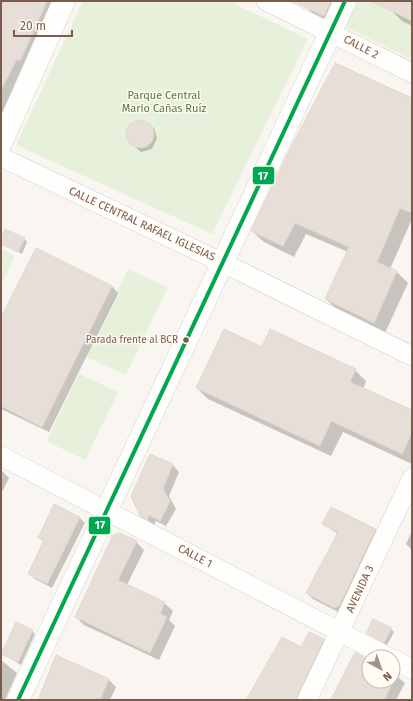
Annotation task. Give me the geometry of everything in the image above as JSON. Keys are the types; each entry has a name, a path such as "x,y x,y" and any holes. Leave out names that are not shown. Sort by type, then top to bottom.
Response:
{"street":[{"path":"1,144 64,1"},
{"name":"CALLE 2","path":"266,1 412,73"},
{"path":"18,700 345,1"},
{"name":"CALLE CENTRAL RAFAEL IGLESIAS","path":"1,157 223,263 412,356"},
{"name":"CALLE 1","path":"1,456 372,649"},
{"name":"AVENIDA 3","path":"307,700 412,478"},
{"path":"401,663 412,669"}],"green space":[{"name":"Parque Central Mario Cañas Ruíz","path":"83,1 228,1 308,39 212,234 16,145"},
{"path":"356,1 394,1 412,21 412,60 344,26"},
{"path":"1,249 15,256 1,285"},
{"path":"128,269 168,287 126,375 86,357"},
{"path":"79,374 118,392 85,460 46,441"}],"building":[{"path":"1,1 47,1 20,61 17,59 1,90"},
{"path":"292,1 331,1 324,16"},
{"path":"371,1 412,1 412,21"},
{"path":"335,63 412,98 412,213 400,208 377,262 397,271 374,323 325,299 349,247 295,223 283,246 251,231 290,149"},
{"path":"140,120 150,124 154,134 150,144 140,148 130,144 126,134 130,124"},
{"path":"5,229 25,238 18,252 1,244 1,239"},
{"path":"36,248 112,286 42,427 1,406 1,317"},
{"path":"224,329 262,347 270,329 356,369 350,382 412,410 412,432 402,454 331,421 320,446 196,388"},
{"path":"150,454 173,464 163,489 170,501 160,521 149,515 147,520 140,516 131,496"},
{"path":"54,504 80,517 47,584 28,574 44,540 38,538"},
{"path":"331,507 376,529 339,606 334,608 306,593 338,532 322,524"},
{"path":"120,533 137,541 118,580 165,602 160,614 167,617 150,653 75,617 113,535"},
{"path":"373,619 392,628 384,643 366,633"},
{"path":"16,622 33,630 18,662 1,654"},
{"path":"309,632 324,639 296,700 246,700 282,637 301,647"},
{"path":"355,652 361,655 361,689 390,689 384,700 331,700"},
{"path":"56,655 109,679 100,700 38,700"}],"transit line":[{"name":"17","path":"18,700 345,1"}],"place":[{"name":"Parada frente al BCR","path":"186,340"}]}
